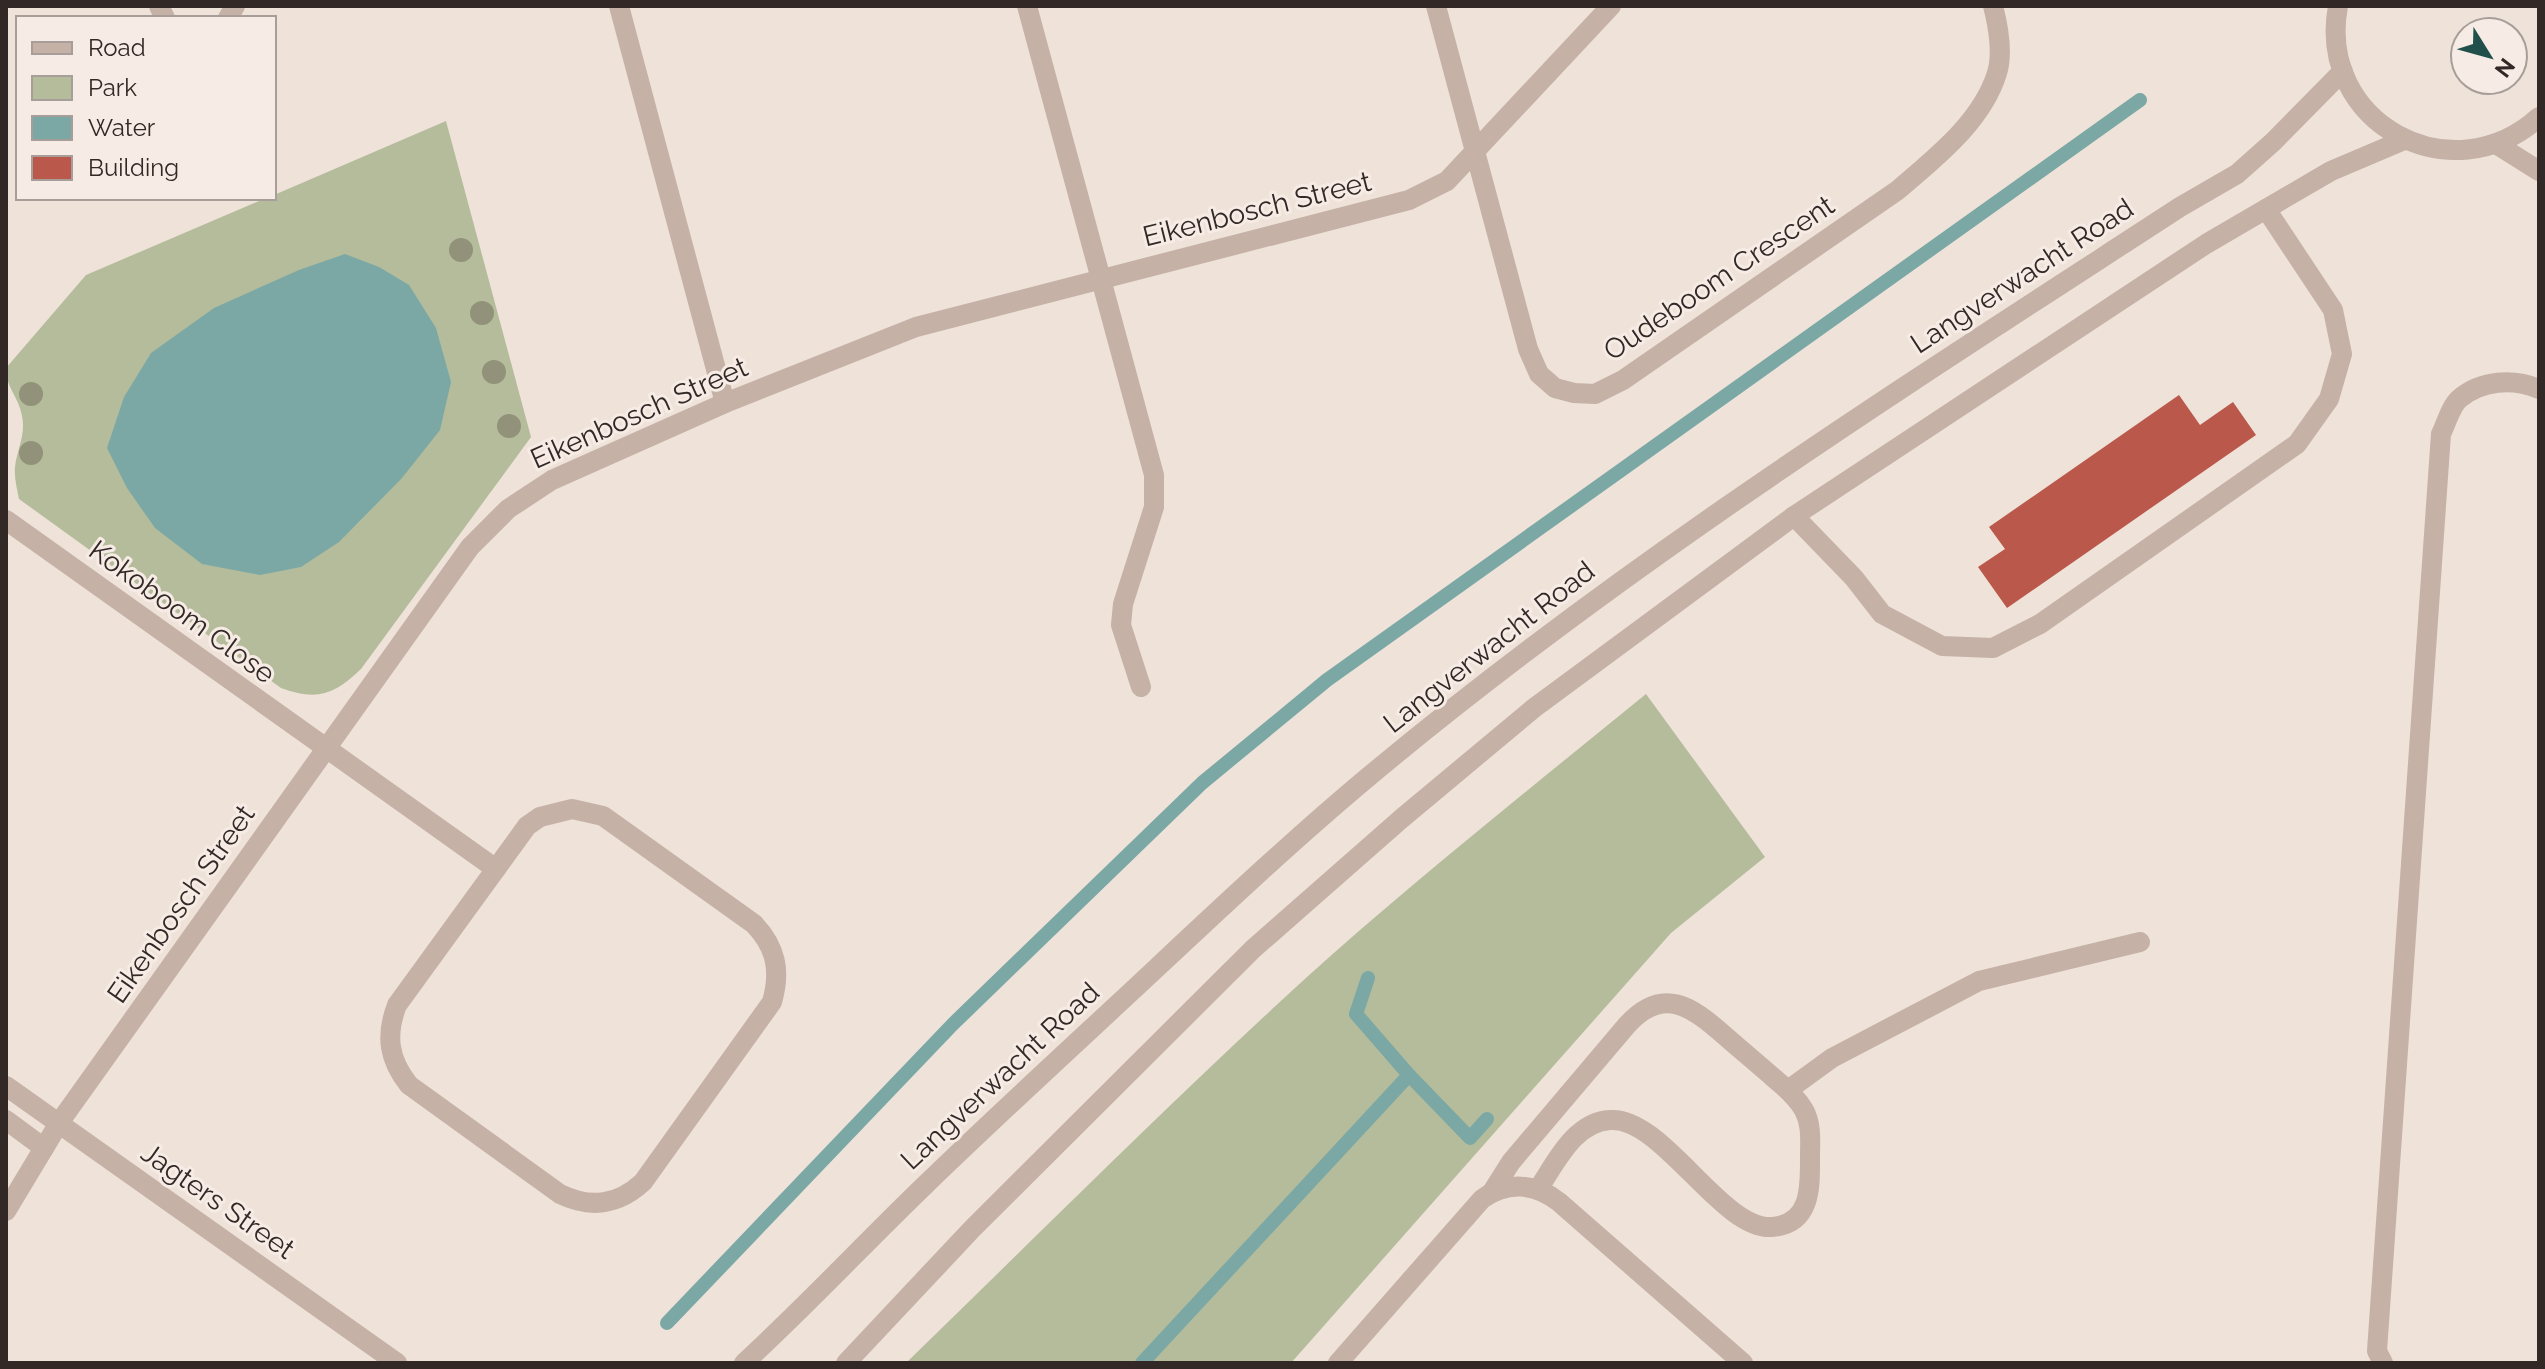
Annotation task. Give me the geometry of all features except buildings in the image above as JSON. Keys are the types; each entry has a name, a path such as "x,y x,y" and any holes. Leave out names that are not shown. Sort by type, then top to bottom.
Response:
{"street":[{"path":"619,6 725,403"},
{"path":"1027,6 1154,475 1154,507 1123,604 1121,625 1141,687"},
{"name":"Oudeboom Crescent","path":"1436,6 1528,349 1539,374 1555,388 1595,394 1623,380 1872,208 1938,155 1985,99 1998,71 1998,34 1993,6"},
{"name":"Eikenbosch Street","path":"6,1211 59,1123 470,547 508,509 552,480 725,403 916,327 1409,200 1447,181 1611,6"},
{"path":"2322,6 2336,40 2343,71 2356,99 2378,123 2404,140 2434,149 2465,151 2496,144 2524,130 2539,117"},
{"path":"2336,40 2338,6"},
{"name":"Langverwacht Road","path":"744,1363 1131,991 1239,890 1367,778 1520,655 1649,559 1795,457 2180,207 2237,174 2343,71"},
{"path":"846,1363 1087,1113 1276,929 1534,708 1794,516 2206,244 2331,171 2404,140"},
{"path":"2496,144 2539,171"},
{"path":"1794,516 1854,578 1882,614 1942,646 1993,648 2040,624 2297,444 2329,399 2342,354 2333,310 2266,209"},
{"path":"2383,1363 2377,1351 2441,434 2458,400 2489,383 2525,383 2539,389"},
{"name":"Kokoboom Close","path":"6,520 496,869"},
{"path":"564,810 588,811 603,816 754,924 771,946 778,974 772,1002 643,1182 623,1198 593,1205 576,1202 560,1194 409,1085 391,1055 391,1021 397,1005 496,869 527,826 540,817 564,810"},
{"path":"1788,1090 1832,1058 1979,981 2140,942"},
{"path":"1338,1363 1473,1208 1492,1192 1511,1162 1638,1013 1668,1003 1692,1009 1788,1090 1804,1109 1809,1123 1810,1193 1801,1212 1783,1225 1771,1228 1746,1222 1644,1131 1622,1121 1595,1123 1581,1131 1538,1189"},
{"name":"Jagters Street","path":"9,1093 59,1123 397,1363"},
{"path":"6,1120 44,1148"},
{"path":"1492,1192 1524,1186 1538,1189 1559,1202 1743,1363"}],"green space":[{"path":"446,121 531,437 361,669 342,685 315,695 281,688 19,499 15,467 23,423 6,368 86,275 261,200 276,200 276,194"},
{"path":"1646,694 1765,857 1671,933 1291,1363 906,1363 1307,977 1433,868"}],"water":[{"path":"345,254 379,267 409,285 436,328 451,382 440,430 402,478 339,542 301,567 260,575 202,564 155,528 127,488 107,448 124,397 151,353 214,308 299,270"}],"waterway":[{"path":"667,1323 953,1024 1202,783 1327,680 2140,100"},
{"path":"1142,1363 1409,1075 1356,1014 1368,978"},
{"path":"1409,1075 1470,1138 1487,1119"}]}
